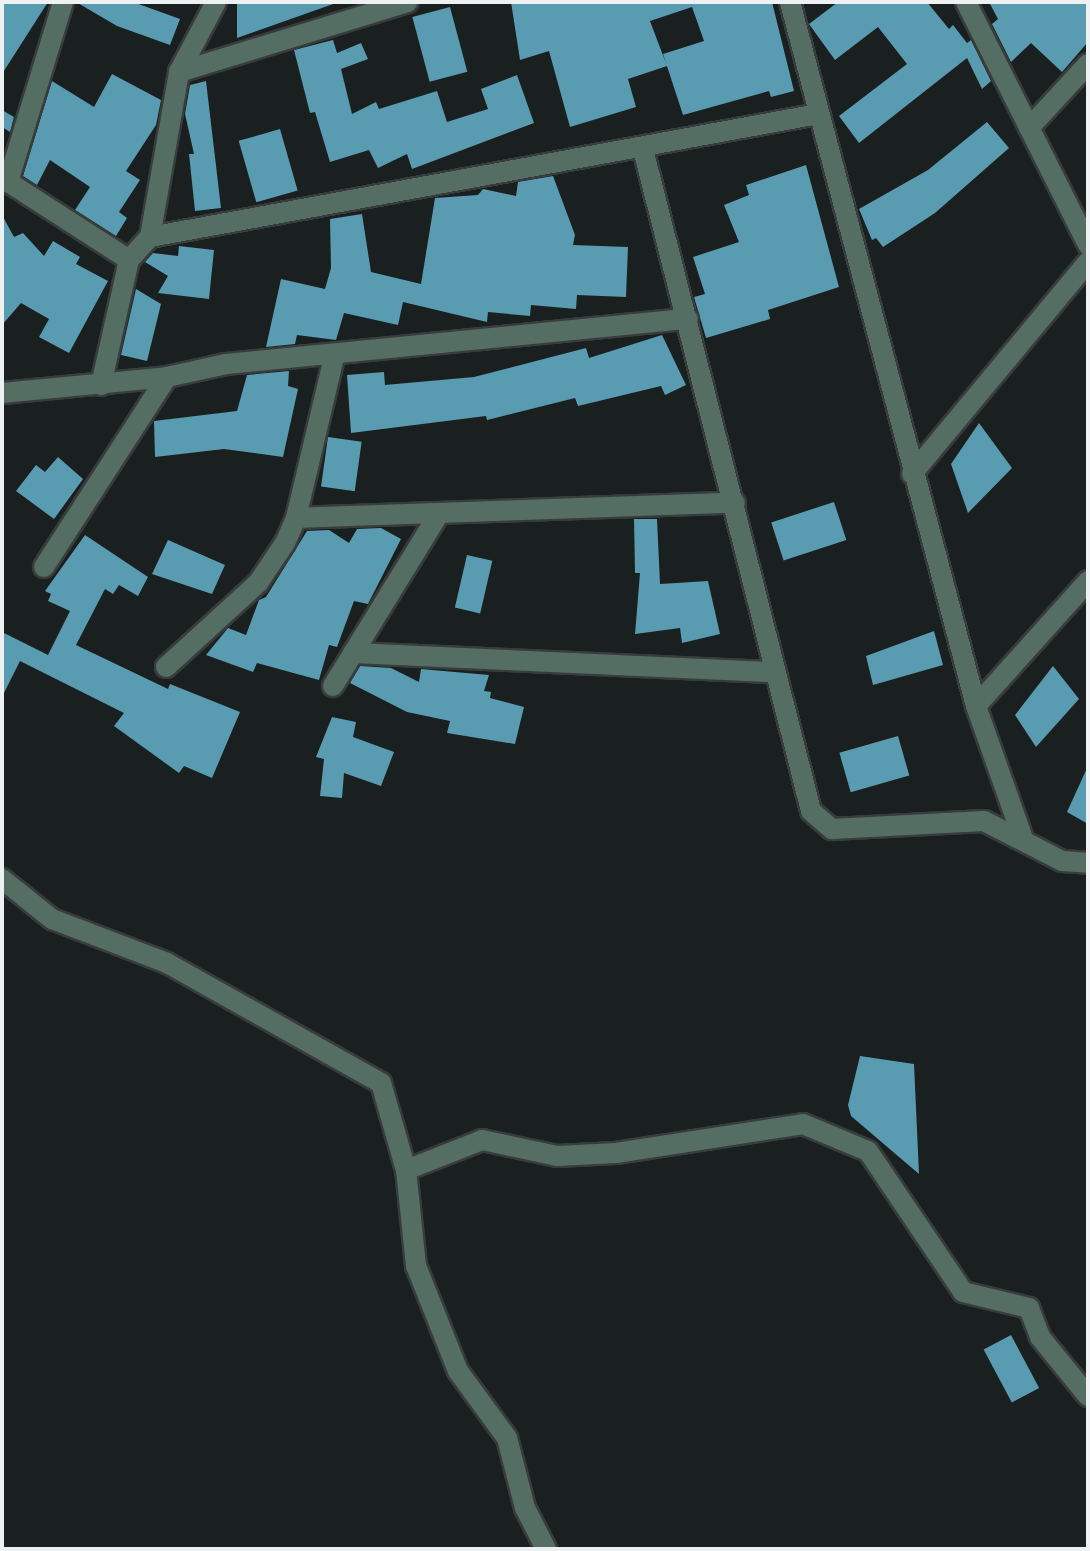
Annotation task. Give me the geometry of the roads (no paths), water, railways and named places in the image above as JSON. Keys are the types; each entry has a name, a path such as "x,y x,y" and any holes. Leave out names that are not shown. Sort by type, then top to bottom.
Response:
{"street":[{"path":"63,2 5,180 129,260"},
{"path":"101,385 129,260 150,237 179,72 216,2"},
{"path":"790,2 912,474 976,706 1023,839"},
{"path":"966,2 1088,245"},
{"path":"179,72 400,3"},
{"path":"1029,128 1088,64"},
{"path":"150,237 526,164 643,149 818,114"},
{"path":"643,149 811,811 820,823 832,829 984,821 1062,861 1088,863"},
{"path":"912,474 1088,262"},
{"path":"2,393 167,377 226,364 334,357 688,319"},
{"path":"166,667 258,583 296,518 334,357"},
{"path":"44,567 167,377"},
{"path":"296,518 735,503"},
{"path":"333,686 438,515"},
{"path":"976,706 1088,581"},
{"path":"353,653 776,672"},
{"path":"2,879 52,919 167,963 381,1083 406,1170 416,1266 458,1371 507,1438 525,1508 546,1549"},
{"path":"406,1170 482,1140 557,1156 616,1153 803,1124 868,1151 963,1292 1029,1308 1040,1337 1088,1396"}]}
